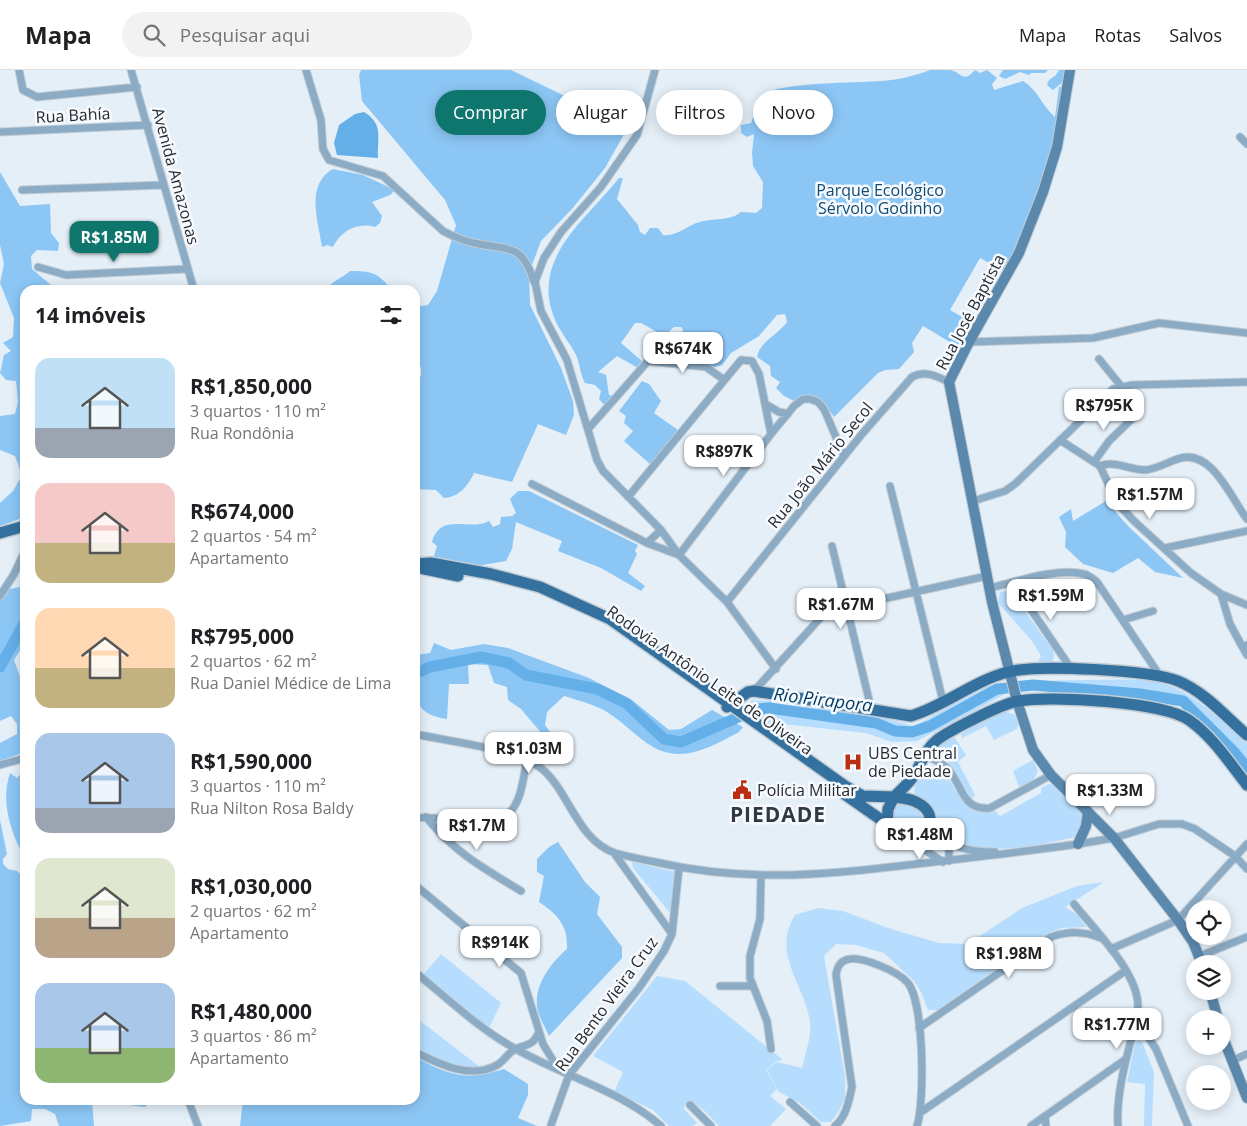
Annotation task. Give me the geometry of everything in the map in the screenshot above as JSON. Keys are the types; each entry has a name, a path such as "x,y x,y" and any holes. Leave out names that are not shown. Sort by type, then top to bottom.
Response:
{"main road":[{"path":"0,533 20,527"},
{"name":"Rodovia Antônio Leite de Oliveira","path":"420,564 431,563 490,574 540,587 576,602 610,619 641,639 718,695 730,707"},
{"name":"Rodovia Antônio Leite de Oliveira","path":"420,566 436,572 494,582 538,594 605,624 730,707 858,804 910,840"},
{"path":"718,695 741,696 754,691 871,708 911,716 923,712 979,682 1043,668 1160,676 1179,682 1200,694 1247,736"},
{"path":"730,707 741,696"},
{"path":"858,804 889,798 912,778 924,755 935,742 952,730 1015,696 1140,705 1168,710 1188,720 1211,740 1247,785"},
{"name":"Rodovia Antônio Leite de Oliveira","path":"751,723 853,792 863,796 915,801"},
{"path":"910,840 924,834 929,828 930,820 928,813 915,801 912,790 912,778"},
{"path":"887,825 889,798"}],"street":[{"path":"19,70 23,90 37,97 137,88"},
{"name":"Avenida Amazonas","path":"131,70 192,285"},
{"path":"306,70 321,120 322,149 329,160 383,176 443,231 451,235 478,244 508,247 516,250 529,267 541,311 567,360 597,460 603,472 661,530 679,555 727,602 776,669"},
{"path":"534,282 544,258 556,239 601,187 637,135 655,70"},
{"name":"Rua José Baptista","path":"1070,70 1057,147 1043,192 1019,253 968,342 949,382 974,501 987,576 1015,696 1034,750 1051,775 1114,838 1178,920 1198,955"},
{"name":"Rua Bahía","path":"0,132 148,125"},
{"path":"1240,137 1247,144"},
{"path":"22,190 164,185"},
{"path":"38,267 66,274 187,269"},
{"path":"968,342 1093,338 1159,323 1247,333"},
{"path":"588,428 663,344"},
{"path":"1099,359 1121,386"},
{"path":"628,497 723,379 741,360 752,360 759,374 767,405 771,434"},
{"path":"648,361 706,367 716,372 723,379"},
{"name":"Rua João Mário Secol","path":"727,602 844,456 912,377 919,373 926,373 949,382"},
{"path":"974,501 1005,491 1015,484 1113,389 1121,386 1247,382"},
{"path":"679,555 771,434 803,399 818,402 824,410 844,456"},
{"path":"767,405 779,412 788,414"},
{"path":"1097,464 1109,441 1134,416"},
{"path":"1060,440 1097,464 1117,503 1134,522 1191,573 1221,594 1247,605"},
{"path":"1097,464 1110,464 1145,470 1180,458 1196,458 1208,464 1215,471 1247,519"},
{"path":"532,484 647,543 679,555"},
{"path":"890,486 943,701"},
{"path":"647,543 661,530"},
{"path":"1165,548 1247,531"},
{"path":"832,546 871,708"},
{"path":"0,596 20,561"},
{"path":"990,588 1056,574 1086,574 1097,582 1160,676"},
{"path":"754,691 776,669 823,615 846,605 987,576"},
{"path":"1013,583 1072,670"},
{"path":"1221,594 1230,624 1246,649"},
{"path":"1123,620 1154,612"},
{"path":"420,735 506,754 527,761 546,773 587,832 614,853 672,934"},
{"path":"924,755 944,765 973,807 982,809 990,808 1051,775"},
{"path":"0,765 20,759"},
{"path":"420,818 483,820 502,818 510,813 516,802 527,761"},
{"path":"1078,844 1086,826 1088,812"},
{"path":"426,817 444,839 462,854 521,891"},
{"path":"930,820 939,834 949,842 964,849 1025,852"},
{"path":"614,853 679,868 761,877 827,875 1025,852 1114,838 1159,824 1182,824 1196,829 1234,856 1247,869"},
{"name":"Rodovia Antônio Leite de Oliveira","path":"910,840 946,861"},
{"path":"946,861 949,842"},
{"path":"1111,949 1178,920 1234,856 1247,844"},
{"path":"964,849 969,859"},
{"name":"Rua Bento Vieira Cruz","path":"551,1125 569,1075 639,988 664,951 672,934 679,868"},
{"path":"761,877 760,919 750,956 751,986 767,1021 772,1049"},
{"path":"420,889 521,973 539,1032 548,1053 558,1068"},
{"path":"1074,904 1111,949 1136,993 1136,1018 1126,1059 1119,1102 1118,1126"},
{"path":"919,1028 1051,937 1066,932 1081,932 1103,938"},
{"path":"1211,955 1247,937"},
{"path":"835,1126 841,1121 852,1087 836,975 838,966 844,960 851,958 868,961 891,971 908,982 913,992 923,1072 921,1112 917,1126"},
{"path":"921,1112 1125,971"},
{"path":"420,976 490,1032 516,1049 647,1113 661,1126"},
{"path":"720,986 751,986"},
{"path":"1136,1018 1163,1063 1188,1126"},
{"path":"420,1054 446,1066 468,1071 496,1065 516,1049 533,1043 539,1032"},
{"path":"1232,1061 1247,1054"},
{"path":"1230,1055 1247,1098"},
{"path":"1030,1126 1126,1059"},
{"path":"790,1102 817,1126"},
{"path":"190,1105 198,1126"},
{"path":"690,1105 711,1126"},
{"path":"1045,1116 1046,1126"}],"shaded area":[{"path":"364,112 374,121 377,127 378,158 337,155 334,143 339,125 355,114"},
{"path":"1005,591 1013,595 1053,650 1052,663 1036,666 1041,656 1032,641 998,603 1000,592"},
{"path":"1130,680 1168,685 1193,698 1247,743 1247,765 1186,707 1169,700 1026,690 1022,681"},
{"path":"990,685 1009,692 917,741 892,742 866,733 764,722 743,706 753,700 770,701 790,706 863,713 914,726"},
{"path":"1003,711 1019,718 1017,729 994,740 986,726 962,738 961,734"},
{"path":"950,738 955,738 966,755 958,762 975,795 972,799 948,762 936,753 942,744"},
{"path":"1033,760 1038,771 1034,779 1020,789 1013,771"},
{"path":"934,766 941,767 968,805 983,811 993,809 1000,816 1041,793 1041,788 1049,784 1058,785 1085,817 1080,836 1006,849 976,848 954,842 945,833 928,805 918,799 915,794 918,779 925,771"},
{"path":"902,801 923,811 927,822 915,835 908,833 891,820 893,808"},
{"path":"632,862 676,872 674,913 670,913 633,868"},
{"path":"1104,882 1065,907 1078,915 1086,927 1062,928 1051,932 937,1010 928,1010 921,992 914,981 884,953 856,945 836,944 824,956 845,1077 845,1099 831,1122 821,1122 800,1103 779,1092 767,1070 777,1062 802,1068 810,1033 807,1008 791,968 786,943 795,915 818,908 843,911 891,929 939,943 968,944 1022,908 1077,886"},
{"path":"441,954 501,1003 489,1028 424,974"},
{"path":"657,976 685,981 783,1060 777,1061 766,1070 777,1089 770,1096 786,1109 770,1126 719,1126 700,1107 686,1103 684,1109 697,1123 693,1126 669,1126 653,1110 614,1092 623,1072 593,1056"},
{"path":"420,1021 480,1067 464,1068 420,1050"},
{"path":"1138,1041 1142,1042 1154,1072 1152,1126 1144,1126 1145,1084 1127,1082 1135,1044"}],"green space":[{"path":"361,70 511,70 556,92 556,135 624,135 605,168 572,209 541,241 529,273 530,305 561,368 573,401 574,415 566,435 538,424 512,482 474,473 469,482 454,496 444,498 436,490 420,489 420,306 428,305 437,291 456,225 445,200 362,101 359,75"},
{"name":"Parque Ecológico Sérvolo Godinho","path":"930,70 951,70 965,77 975,70 980,73 987,70 997,78 992,84 994,90 1023,81 1055,117 1059,87 1063,87 1056,133 1036,203 1005,272 980,258 950,310 976,325 963,350 923,326 912,343 914,352 899,369 885,370 878,373 834,417 826,406 817,399 806,396 794,401 784,396 776,388 780,382 771,376 770,366 757,357 765,342 787,322 785,314 777,315 759,336 731,353 722,365 715,367 682,358 671,358 668,354 682,333 681,327 674,327 664,336 641,323 635,323 621,343 643,362 638,368 617,356 598,372 606,375 609,395 616,396 606,407 599,399 601,391 595,385 585,383 576,355 556,322 549,300 549,279 564,243 619,178 623,178 617,199 638,225 640,232 645,235 650,228 658,228 663,235 668,235 677,233 700,222 732,217 741,212 756,213 762,208 763,182 753,166 754,135 833,135 833,90 774,90 816,84 900,79"},
{"path":"1003,70 1048,70 1045,73 1031,73 1029,75 1020,72 1005,79 999,76"},
{"path":"1059,70 1065,70 1064,81 1053,90 1047,85 1049,80"},
{"name":"Parque Ecológico Sérvolo Godinho","path":"753,116 753,134 747,137 743,134 743,125 751,123"},
{"path":"333,169 363,175 395,190 390,195 372,202 382,216 380,223 375,227 362,226 350,229 340,236 333,247 327,245 322,247 316,215 316,194 324,176"},
{"path":"0,172 20,206 50,204 51,233 59,243 58,251 37,250 31,256 32,269 51,285 20,285 20,470 15,456 0,450 0,416 15,414 18,402 16,381 6,380 0,373 4,355 11,351 3,343 13,337 14,318 0,283 4,264 0,245"},
{"path":"350,271 364,271 378,276 387,285 330,285"},
{"path":"642,381 649,384 661,401 654,413 678,430 651,465 624,441 633,431 624,423 626,416 619,411"},
{"path":"20,479 20,519 0,526 0,503 13,491"},
{"path":"518,491 529,491 638,545 635,551 637,554 628,573 645,586 641,591 601,568 558,551 562,541 516,522 512,549 506,561 476,566 433,559 437,546 432,542 436,533 442,527 457,524 481,524 489,521 493,527 500,524 501,517 512,516 516,513 510,499"},
{"path":"1106,501 1128,526 1183,578 1155,572 1138,558 1113,573 1083,564 1065,547 1066,532 1059,517 1071,509 1073,521"},
{"path":"20,587 20,650 14,660 20,676 20,754 0,761 0,743 17,734 17,724 11,716 0,721 0,600 5,590"},
{"path":"434,643 451,650 484,644 508,648 589,678 632,700 669,730 681,729 712,710 743,727 739,732 719,743 697,751 675,754 653,747 605,711 564,696 547,712 545,725 550,732 549,736 543,735 521,709 508,700 507,687 494,683 488,665 468,664 469,684 449,684 447,719 434,716 420,706 420,654 430,653"},
{"path":"10,773 17,778 20,775 20,849 8,817 6,795"},
{"path":"0,820 7,854 3,859 3,864 8,869 17,871 20,874 20,1105 92,1105 94,1126 59,1126 55,1114 45,1109 32,1109 31,1121 0,1126"},
{"path":"558,842 585,882 600,897 597,914 622,947 622,958 549,1036 539,1014 537,998 545,974 567,949 567,941 564,927 560,921 552,911 539,902 544,876 537,872 537,859 549,847"},
{"path":"420,1060 439,1069 458,1075 479,1075 504,1069 528,1084 528,1095 518,1118 537,1126 240,1126 242,1105 420,1105"},
{"path":"128,1105 147,1105 145,1107"}],"waterway":[{"name":"Rio Pirapora","path":"0,667 20,631"},
{"name":"Rio Pirapora","path":"420,672 430,667 481,657 509,663 526,675 597,689 626,703 664,739 681,742 757,709 769,708 876,723 895,731 912,732 930,726 997,689 1033,685 1140,694 1183,701 1234,752 1247,768"}],"place":[{"name":"UBS Central de Piedade","path":"853,762"},
{"name":"Polícia Militar","path":"742,790"}],"district":[{"name":"PIEDADE","path":"778,815"}]}
